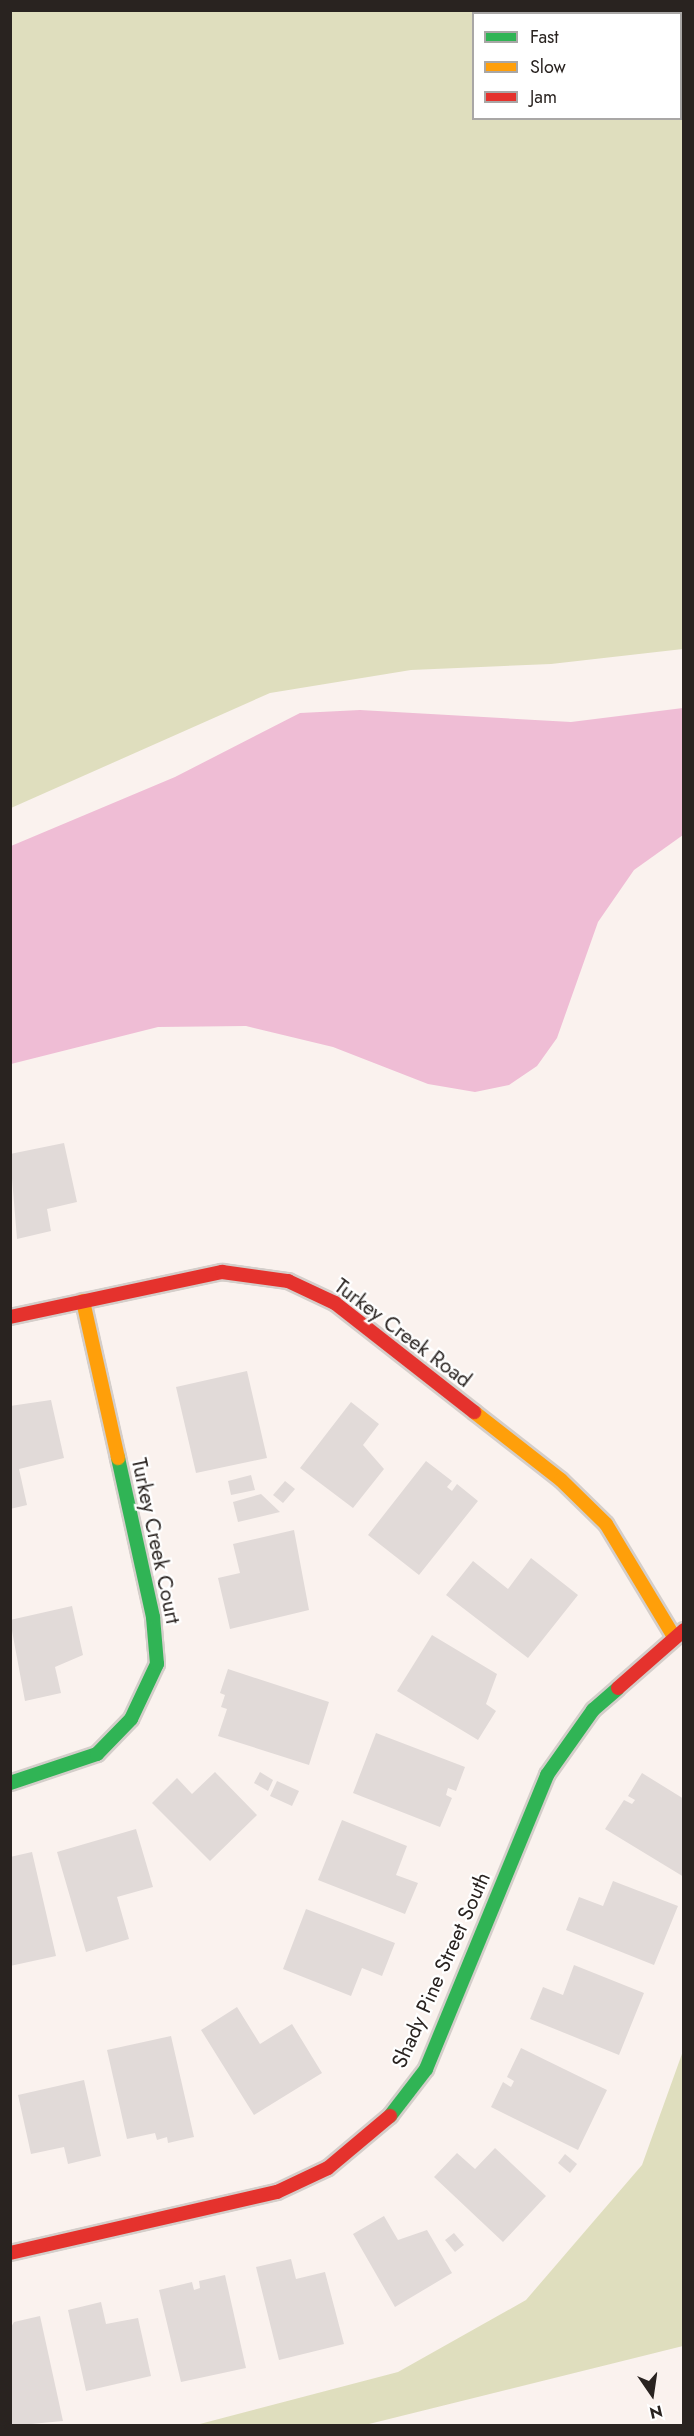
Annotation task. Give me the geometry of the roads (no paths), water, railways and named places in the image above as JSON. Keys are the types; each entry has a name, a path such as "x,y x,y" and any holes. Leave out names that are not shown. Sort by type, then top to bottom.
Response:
{"street":[{"name":"Turkey Creek Road","path":"10,1317 222,1272 288,1281 336,1303 561,1480 606,1524 678,1633"},
{"name":"Turkey Creek Court","path":"10,1783 56,1773 97,1754 131,1719 157,1664 153,1617 83,1301"},
{"name":"Shady Pine Street South","path":"10,2253 277,2192 328,2168 387,2121 426,2069 547,1775 593,1710 678,1633"}]}
